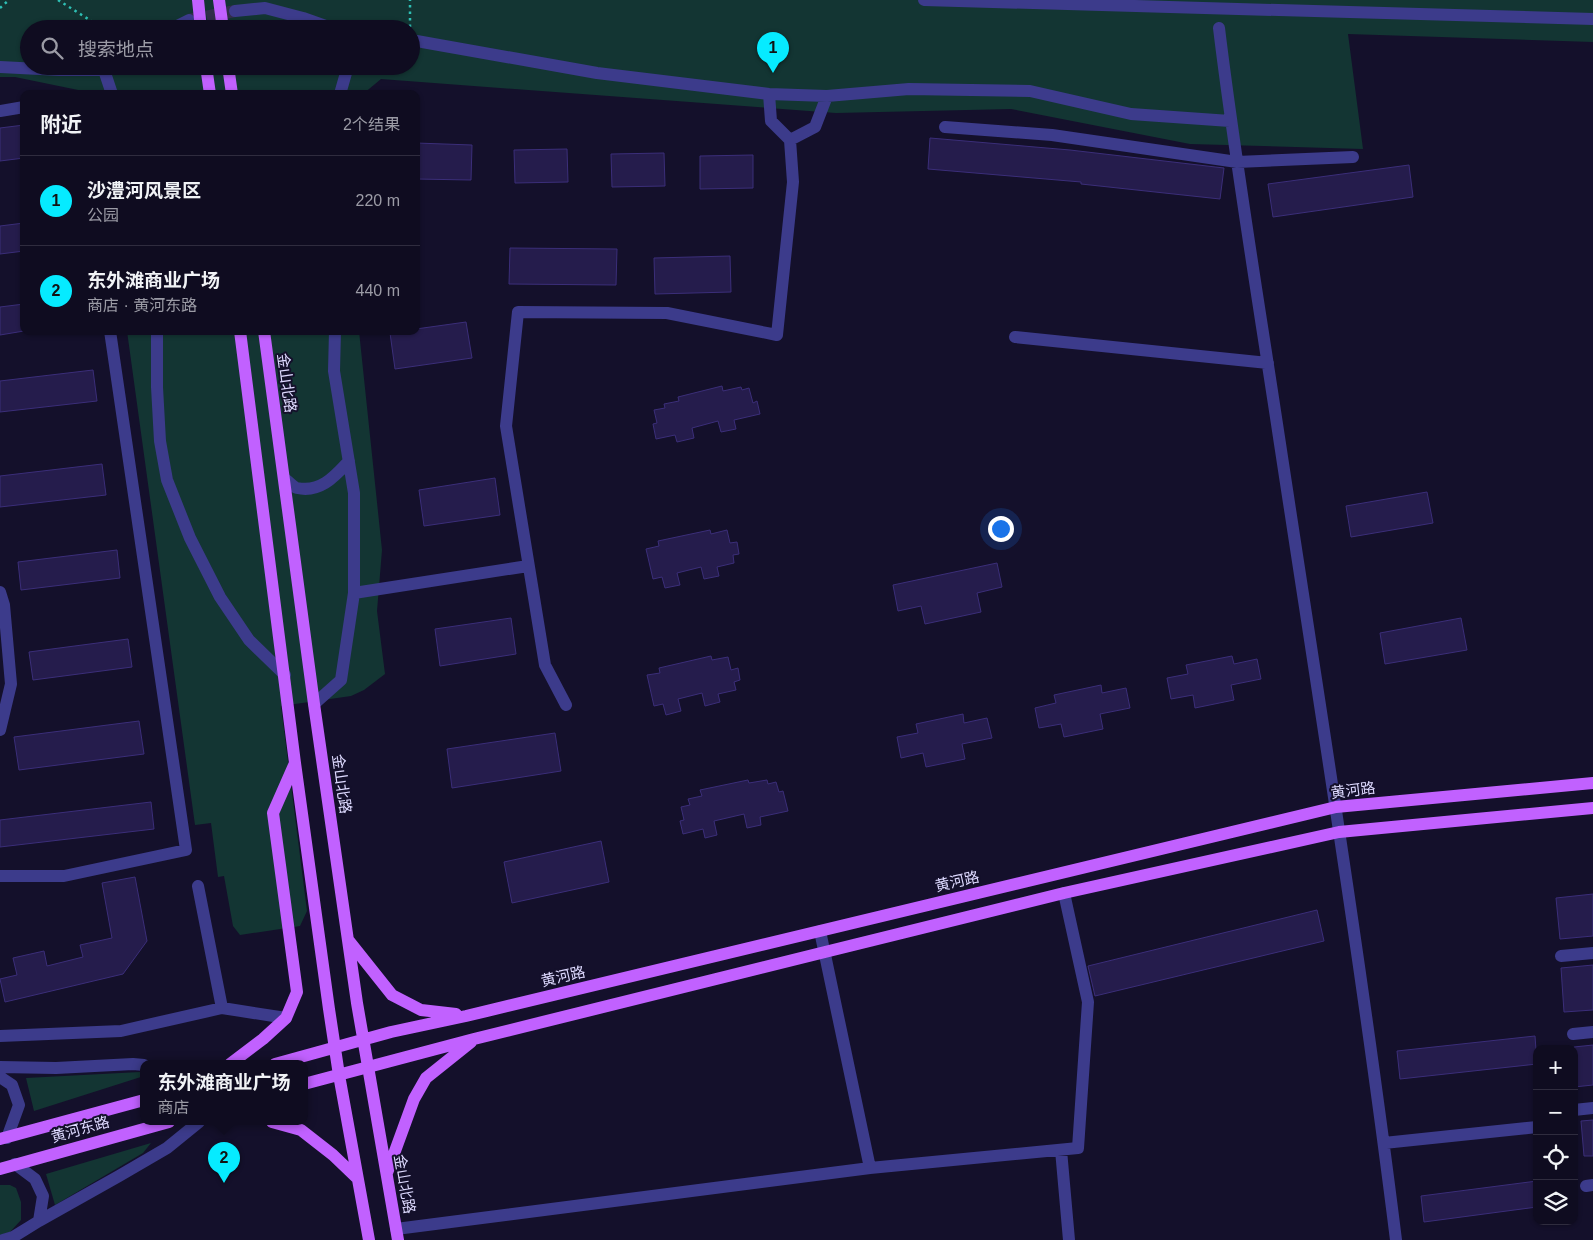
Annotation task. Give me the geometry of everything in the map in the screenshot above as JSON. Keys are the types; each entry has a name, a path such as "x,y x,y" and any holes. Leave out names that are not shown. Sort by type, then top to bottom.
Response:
{"main road":[{"path":"198,0 200,20"},
{"path":"219,0 222,20"},
{"path":"207,75 209,90"},
{"path":"229,75 231,90"},
{"path":"241,335 334,1048 368,1240"},
{"name":"金山北路","path":"265,335 314,704 363,1039 398,1237"},
{"path":"235,1060 286,1018 297,992 273,813 295,762"},
{"name":"黄河路","path":"334,1048 363,1039 466,1016 1336,807 1593,783"},
{"path":"308,1083 474,1039 1064,893 1339,832 1593,808"},
{"path":"349,941 392,995 420,1010 466,1016"},
{"path":"388,1173 414,1099 426,1078 474,1039"},
{"path":"290,1060 334,1048"},
{"name":"黄河东路","path":"3,1138 140,1101"},
{"name":"黄河东路","path":"0,1168 158,1125"},
{"path":"283,1125 301,1130 333,1155 358,1179"}],"street":[{"path":"924,0 1593,18"},
{"path":"235,11 265,8 309,20"},
{"path":"1219,28 1236,162 1336,807 1396,1240"},
{"path":"420,42 597,73 769,94 827,96 909,89 1030,91 1131,114 1230,121"},
{"path":"0,67 20,68"},
{"path":"108,75 111,90"},
{"path":"341,90 345,75"},
{"path":"566,705 546,665 506,426 518,312 667,313 777,335 793,182 790,140 771,121 769,94"},
{"path":"790,140 815,127 827,96"},
{"path":"0,111 20,108"},
{"path":"945,127 1052,135 1236,162 1353,157"},
{"path":"0,876 64,876 186,850 111,335"},
{"path":"157,335 160,441 167,480 190,538 220,597 249,640 285,675"},
{"path":"314,704 341,680 354,593 354,493 334,371 335,335"},
{"path":"1016,337 1268,364"},
{"path":"284,478 296,488 319,487 333,478 349,461"},
{"path":"354,593 528,566"},
{"path":"0,592 4,605 11,684 0,730"},
{"path":"198,886 222,1008"},
{"path":"398,1237 870,1168 1078,1148 1088,1002 1064,893"},
{"path":"820,931 870,1168"},
{"path":"1561,956 1593,953"},
{"path":"0,1036 121,1031 222,1008 286,1018"},
{"path":"1573,1034 1593,1032"},
{"path":"0,1067 56,1068 140,1065"},
{"path":"0,1077 12,1085 19,1106 3,1138"},
{"path":"1578,1110 1593,1108"},
{"path":"3,1240 19,1237 39,1221 167,1148 195,1125"},
{"path":"1384,1144 1533,1128"},
{"path":"1061,1150 1069,1240"},
{"path":"16,1164 35,1179 44,1196 39,1221"}],"path":[{"path":"0,8 9,0"},
{"path":"58,0 90,20"},
{"path":"410,0 410,20"}],"green space":[{"path":"0,0 1593,0 1593,42 1348,34 1363,149 1190,144 1011,109 836,113 381,79 368,90 78,90 15,77 0,77"},
{"path":"128,335 359,335 382,550 377,611 385,674 364,690 351,696 281,706 307,911 300,926 240,935 233,926 224,876 218,877 211,823 195,825"},
{"path":"140,1072 140,1077 34,1111 26,1078"},
{"path":"151,1143 143,1153 55,1205 46,1174"},
{"path":"0,1185 10,1185 16,1188 21,1202 21,1220 10,1232 0,1235"}],"building":[{"path":"20,126 20,158 0,161 0,128"},
{"path":"930,138 1070,150 1224,168 1220,199 1081,184 1081,182 928,169"},
{"path":"420,143 472,145 471,180 420,179"},
{"path":"567,149 568,182 515,183 514,150"},
{"path":"664,153 665,186 612,187 611,154"},
{"path":"753,155 753,188 700,189 700,156"},
{"path":"1409,165 1413,197 1273,217 1268,184"},
{"path":"20,224 20,252 0,254 0,226"},
{"path":"510,248 617,249 616,285 509,284"},
{"path":"730,256 731,292 655,294 654,258"},
{"path":"20,304 20,332 0,335 0,307"},
{"path":"466,322 472,358 395,369 390,335 420,335 420,328"},
{"path":"93,370 97,401 0,412 0,381"},
{"path":"722,386 723,391 741,387 742,390 749,388 753,403 757,401 760,414 734,420 736,429 721,432 718,421 692,428 694,438 677,442 675,435 656,439 653,424 657,423 654,410 665,408 664,404 679,401 678,397"},
{"path":"102,464 106,495 0,507 0,476"},
{"path":"495,478 500,515 424,526 419,490"},
{"path":"1427,492 1433,523 1351,537 1346,506"},
{"path":"710,530 711,534 727,530 730,543 737,542 739,554 733,555 734,563 717,567 719,576 704,579 701,567 677,573 680,585 665,588 662,577 653,579 646,549 659,546 658,541"},
{"path":"117,550 120,578 21,590 18,562"},
{"path":"997,563 1002,587 977,593 981,612 925,624 921,606 898,611 893,585"},
{"path":"511,618 516,654 440,666 435,629"},
{"path":"1461,618 1467,650 1385,664 1380,633"},
{"path":"128,639 132,667 33,680 29,652"},
{"path":"711,656 712,660 728,657 731,670 738,668 740,680 734,682 736,690 718,694 720,702 705,706 702,693 678,699 681,711 666,715 663,704 654,706 647,675 660,673 659,668"},
{"path":"1232,656 1234,664 1257,659 1261,679 1231,685 1234,700 1195,708 1193,695 1171,699 1167,678 1188,674 1186,665"},
{"path":"1101,685 1102,693 1126,688 1130,708 1100,714 1103,729 1064,737 1061,724 1039,728 1035,708 1056,703 1054,695"},
{"path":"963,714 964,723 987,718 992,738 962,744 965,759 926,767 923,753 901,758 897,737 918,733 916,724"},
{"path":"139,721 144,754 19,770 14,737"},
{"path":"555,733 561,771 452,788 447,749"},
{"path":"748,780 749,783 767,780 768,784 776,782 779,792 783,791 788,811 760,817 761,825 747,828 744,814 714,821 717,835 705,838 703,829 683,834 680,821 684,820 681,807 690,805 688,799 702,796 700,790"},
{"path":"151,802 154,829 0,847 0,820"},
{"path":"601,841 609,882 512,903 504,862"},
{"path":"135,877 147,941 123,974 5,1002 0,979 17,975 13,958 44,951 47,966 83,957 80,945 112,938 102,883"},
{"path":"1593,894 1593,936 1560,939 1556,898"},
{"path":"1317,910 1324,941 1095,996 1088,966"},
{"path":"1593,965 1593,1010 1564,1012 1561,968"},
{"path":"1535,1036 1533,1064 1400,1079 1397,1051"},
{"path":"1593,1045 1593,1085 1578,1087 1578,1047"},
{"path":"1593,1120 1593,1156 1584,1156 1581,1121"},
{"path":"1533,1182 1533,1208 1424,1222 1421,1196"}],"tunnel":[{"path":"189,20 235,11"}],"place":[{"name":"沙澧河风景区","path":"773,73"},
{"name":"东外滩商业广场","path":"224,1183"}]}
